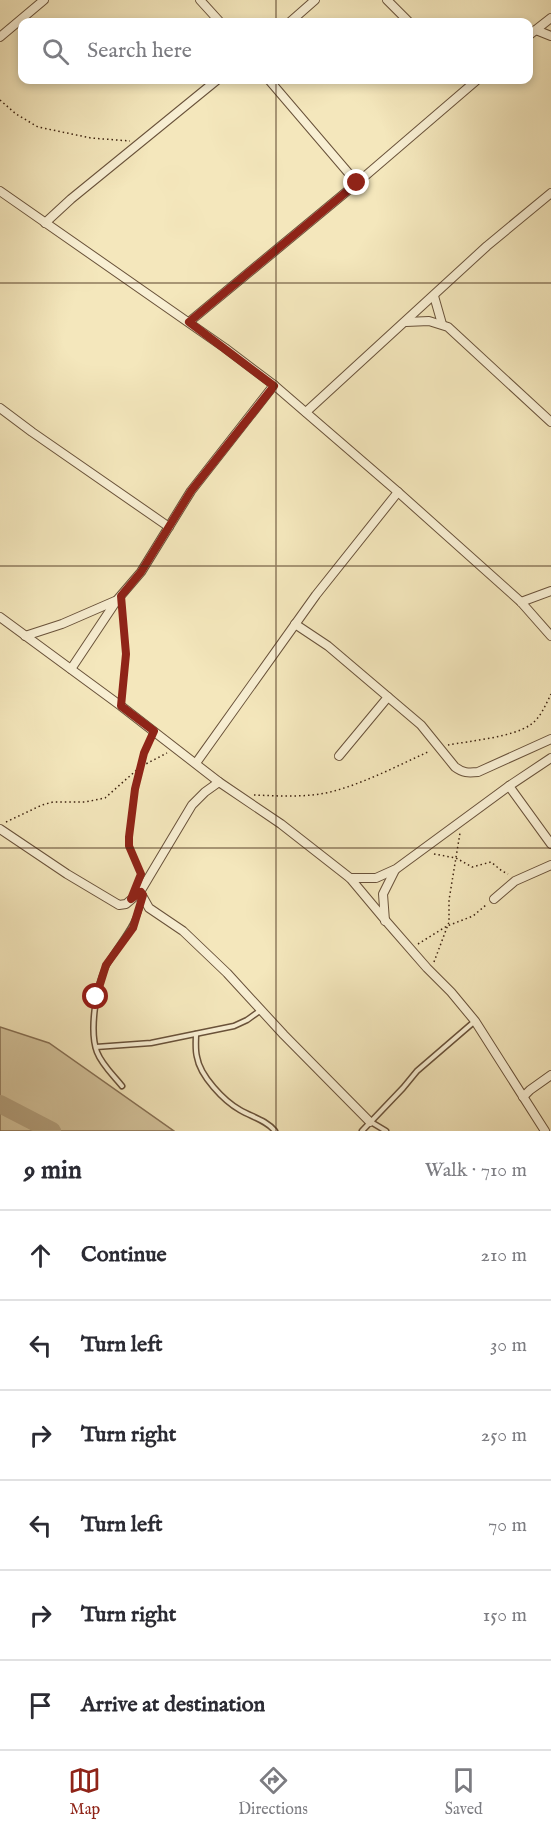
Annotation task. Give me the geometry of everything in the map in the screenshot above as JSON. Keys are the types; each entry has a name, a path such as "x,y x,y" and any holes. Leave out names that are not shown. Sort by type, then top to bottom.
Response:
{"street":[{"path":"23,18 44,0"},
{"path":"200,0 216,18"},
{"path":"295,18 315,0"},
{"path":"387,0 405,18"},
{"path":"533,32 551,18"},
{"path":"0,37 18,22"},
{"path":"536,30 551,36"},
{"path":"45,223 212,84"},
{"path":"271,84 357,183"},
{"path":"189,322 357,183 471,84"},
{"path":"0,192 189,322 274,386 398,492 521,602 551,636"},
{"path":"306,412 487,246 551,193"},
{"path":"434,296 442,324"},
{"path":"406,322 429,321 442,324 454,332 551,422"},
{"path":"71,669 119,598 141,572 191,491 274,386"},
{"path":"0,408 169,527"},
{"path":"196,763 316,595 398,492"},
{"path":"521,602 551,591"},
{"path":"25,636 62,624 119,598"},
{"path":"0,617 177,748 219,782 281,824 350,878 410,949 452,992 476,1021 545,1131"},
{"path":"296,624 327,646 421,725 461,772 469,773 489,767 551,739"},
{"path":"339,756 388,697"},
{"path":"350,878 376,878 396,869 551,758"},
{"path":"219,782 192,805 145,881 142,893 149,908 183,931 242,988 328,1081 370,1122"},
{"path":"509,786 551,844"},
{"path":"0,827 68,874 119,905 126,904 142,893"},
{"path":"494,899 520,878 551,865"},
{"path":"386,921 383,894 396,869"},
{"path":"523,1097 551,1075"}],"lane":[{"path":"122,1086 105,1066 97,1052 93,1032 96,997 106,965 133,928 142,893"},
{"path":"96,1047 152,1042 234,1026 261,1010"},
{"path":"362,1131 417,1071 476,1021"},
{"path":"196,1034 197,1059 212,1086 226,1101 268,1124 275,1131"},
{"path":"370,1122 386,1131"}],"path":[{"path":"0,100 16,114 38,127 91,138 122,139 139,143"},
{"path":"119,598 126,654 121,706"},
{"path":"238,794 285,796 333,792 440,746 506,734 530,725 537,718 551,694"},
{"path":"141,874 129,846 129,837 140,767 154,731"},
{"path":"0,827 42,805 105,798 140,767 177,748"},
{"path":"431,971 447,926 463,820"},
{"path":"421,851 456,858 472,867 491,862 502,871 520,878"},
{"path":"410,949 447,926 473,916 494,899"}],"shaded area":[{"path":"0,1027 49,1043 174,1131 0,1131"}],"waterway":[{"path":"0,1104 52,1131"}],"route":[{"path":"96,997 106,965 133,928 143,895 141,892 131,899 141,874 129,846 129,837 135,789 144,753 154,731 121,706 126,654 121,596 141,572 191,491 274,386 189,322 357,183"}]}
